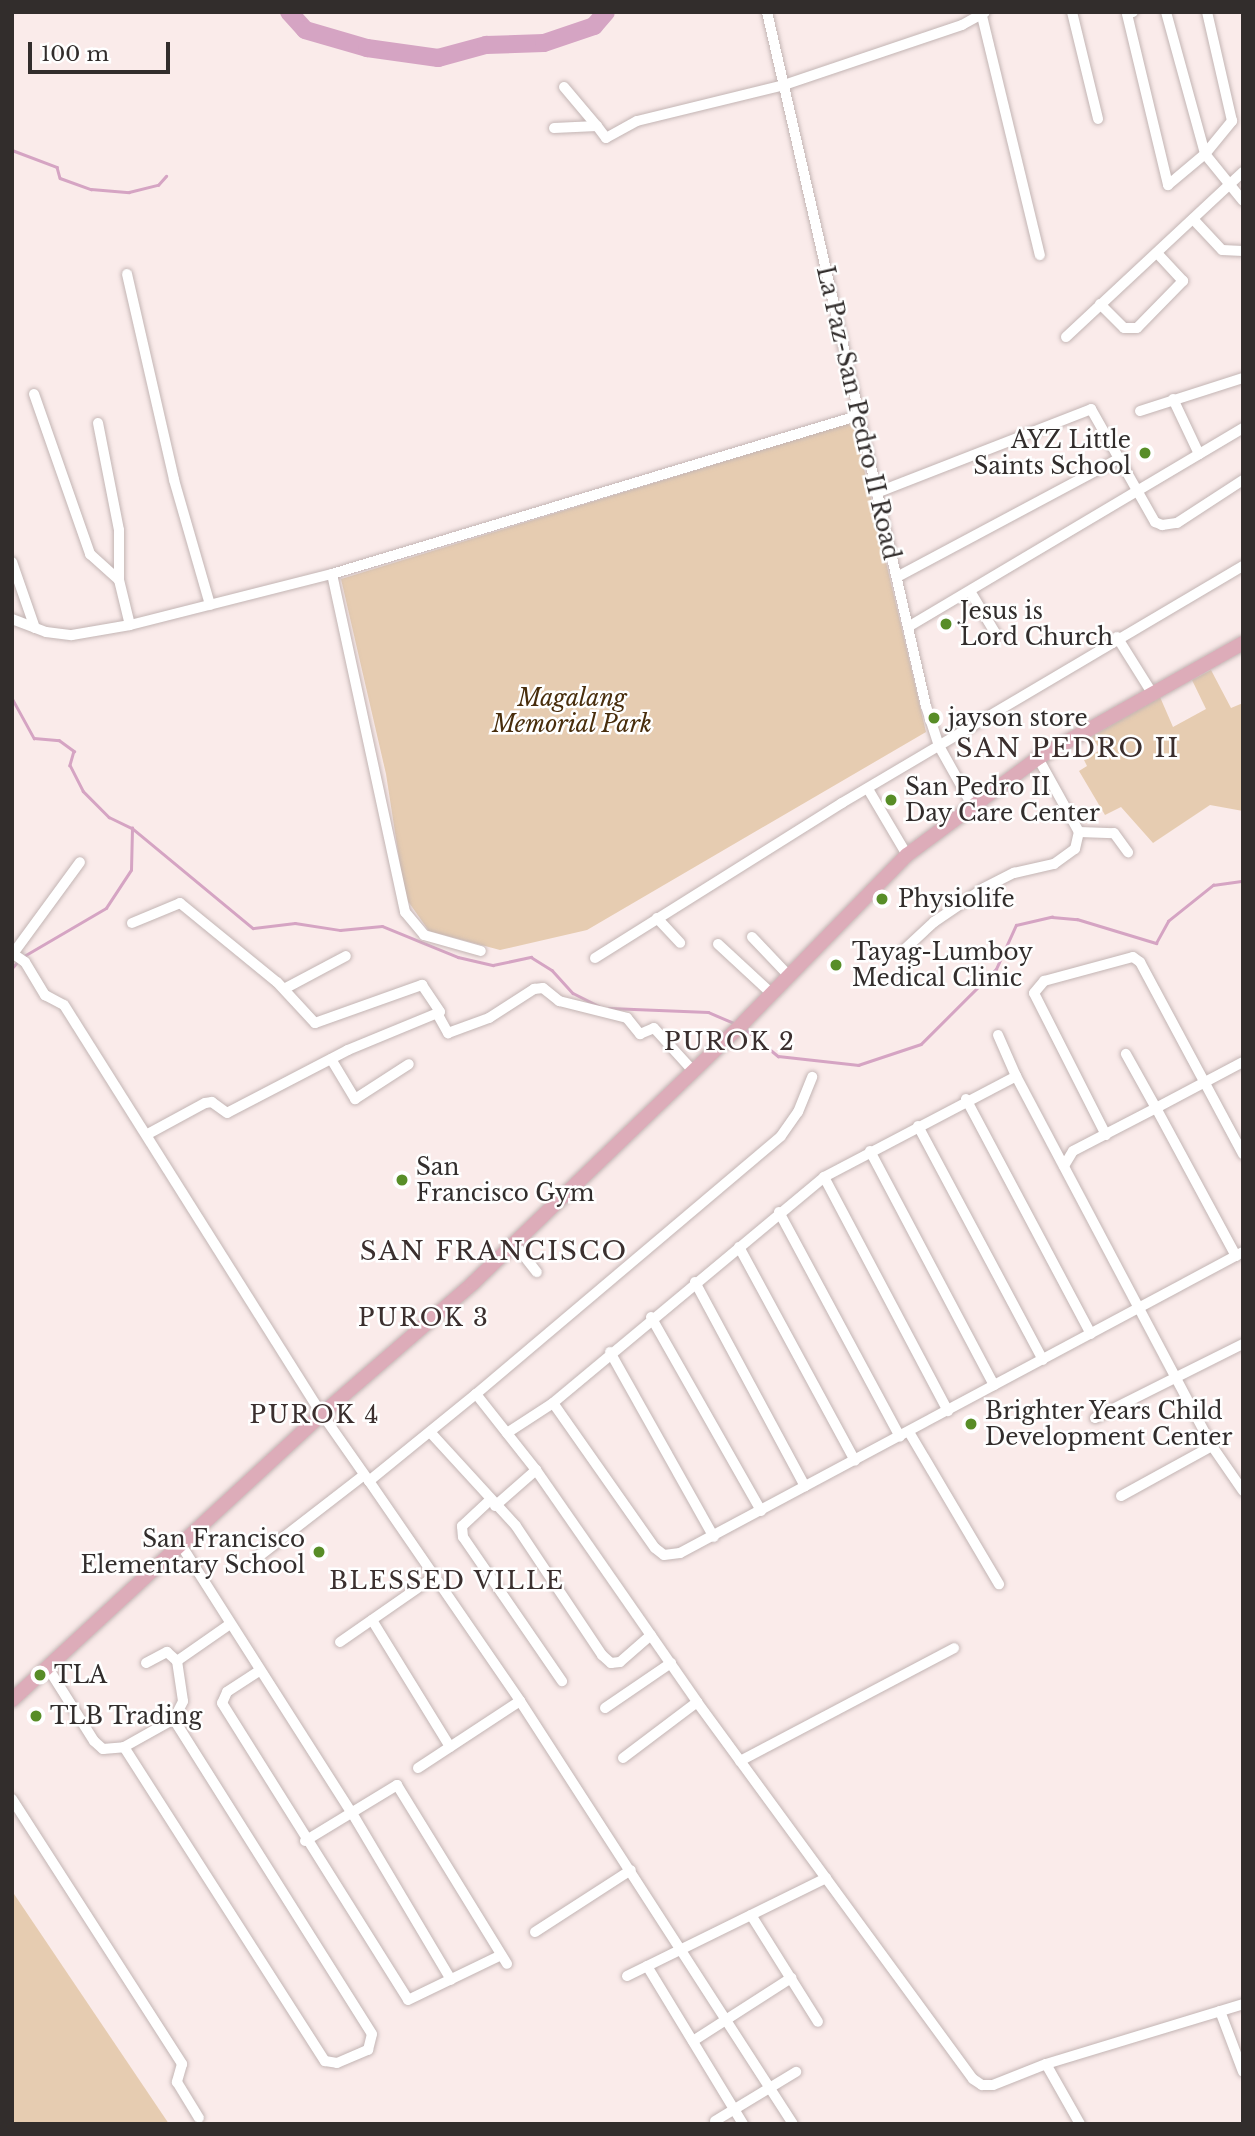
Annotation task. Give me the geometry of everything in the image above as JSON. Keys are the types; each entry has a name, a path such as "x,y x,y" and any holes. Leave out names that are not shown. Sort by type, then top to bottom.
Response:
{"main road":[{"path":"12,1700 322,1414 514,1243 731,1035 907,855 1038,758 1243,643"}],"street":[{"name":"La Paz-San Pedro II Road","path":"767,12 781,86 908,627 939,746 972,805"},
{"path":"1072,12 1098,119"},
{"path":"1166,12 1205,154 1243,201"},
{"path":"1129,13 1168,184 1205,154 1232,121 1207,12"},
{"path":"564,87 606,138 637,121 781,86 984,14 1040,255"},
{"path":"554,128 597,126"},
{"path":"1066,337 1243,172"},
{"path":"1193,219 1222,250 1243,251"},
{"path":"1100,304 1124,328 1137,328 1183,281 1157,253"},
{"path":"127,274 174,480 210,605"},
{"path":"1140,411 1243,378"},
{"path":"34,394 90,554 119,580"},
{"path":"1173,399 1199,454"},
{"path":"876,493 1087,410 1095,412 1155,522 1173,526 1243,480"},
{"path":"12,619 35,628 72,635 130,625 332,574 858,416"},
{"path":"98,423 119,530 119,580 130,625"},
{"path":"908,627 1243,428"},
{"path":"897,577 1120,458"},
{"path":"12,562 35,628"},
{"path":"595,958 1117,637 1243,566"},
{"path":"332,574 405,912 424,935 481,951"},
{"path":"970,591 997,636"},
{"path":"1117,637 1152,693"},
{"path":"905,949 933,922 984,888 1014,873 1063,859 1076,849 1079,832 1038,758"},
{"path":"868,789 907,855"},
{"path":"1079,832 1114,833 1128,852"},
{"path":"80,862 13,954 46,995 64,1005 148,1134 322,1414 432,1578 520,1701 728,2019 793,2124"},
{"path":"132,923 180,903 284,989 318,1023 422,985 449,1032 489,1018 534,989 543,988 559,1001 627,1018 640,1034 654,1028 693,1071"},
{"path":"657,918 680,943"},
{"path":"752,937 789,976"},
{"path":"718,944 772,993"},
{"path":"284,989 346,956"},
{"path":"1106,1135 1038,1006 1035,989 1044,981 1122,957 1136,958 1243,1154"},
{"path":"148,1134 205,1103 212,1102 227,1113 331,1059 438,1015"},
{"path":"999,1035 1016,1076 1212,1446 1243,1491"},
{"path":"552,1403 655,1548 664,1555 680,1553 1239,1254 1126,1054"},
{"path":"331,1059 355,1099 409,1064"},
{"path":"1064,1166 1073,1151 1243,1062"},
{"path":"508,1433 552,1403 651,1317 824,1177 966,1099 1016,1076"},
{"path":"258,1557 430,1432 781,1136 798,1112 812,1077"},
{"path":"966,1099 1091,1334"},
{"path":"918,1126 1043,1360"},
{"path":"870,1151 994,1385"},
{"path":"824,1177 948,1411"},
{"path":"779,1212 904,1435 999,1584"},
{"path":"514,1243 537,1272"},
{"path":"739,1247 855,1461"},
{"path":"695,1282 805,1486"},
{"path":"651,1317 761,1511"},
{"path":"1095,1418 1243,1344"},
{"path":"610,1352 714,1537"},
{"path":"475,1394 536,1470 697,1702 973,2079 982,2085 993,2085 1046,2064 1243,2004"},
{"path":"430,1432 492,1503 516,1526 554,1588 611,1662 624,1659 651,1635"},
{"path":"1121,1496 1212,1446"},
{"path":"536,1470 462,1526 463,1537 562,1681"},
{"path":"181,1545 352,1813 451,1980"},
{"path":"340,1642 432,1578"},
{"path":"372,1620 450,1746"},
{"path":"177,1661 230,1624"},
{"path":"740,1761 954,1648"},
{"path":"48,1668 94,1741 103,1749 124,1747 174,1719 183,1701 177,1661 167,1652 146,1663"},
{"path":"605,1709 671,1663"},
{"path":"259,1671 227,1692 222,1703 305,1841 408,2000 504,1959 397,1785 305,1841"},
{"path":"418,1768 520,1701"},
{"path":"623,1758 697,1702"},
{"path":"124,1747 325,2061 337,2063 368,2050 372,2034 174,1719"},
{"path":"12,1799 182,2064 177,2082 199,2118"},
{"path":"535,1932 631,1870"},
{"path":"627,1976 826,1878"},
{"path":"751,1914 818,2022"},
{"path":"647,1966 743,2124"},
{"path":"693,2041 791,1978"},
{"path":"1220,2011 1243,2072"},
{"path":"1046,2064 1080,2124"},
{"path":"715,2121 796,2072"}],"green space":[{"name":"Magalang Memorial Park","path":"853,422 926,732 587,930 500,950 429,931 405,897 386,774 341,579"},
{"path":"1211,670 1231,708 1243,703 1243,811 1210,805 1153,843 1121,807 1105,815 1079,771 1087,766 1084,760 1100,750 1092,736 1160,697 1173,727 1206,709 1192,680"},
{"path":"12,1891 169,2124 12,2124"}],"waterway":[{"path":"289,12 305,30 367,48 438,58 486,45 544,43 594,26 606,12"},
{"path":"12,150 57,167 60,178 91,189 129,192 158,185 166,176"},
{"path":"12,698 34,738 59,740 74,751 70,765 83,791 109,817 132,828 253,928 295,923 340,930 382,926 458,957 493,965 531,957 552,970 573,993 599,1006"},
{"path":"24,956 106,908 131,870 132,828"},
{"path":"745,1029 778,1056 858,1065 921,1044 996,969 1016,925 1052,917 1077,919 1156,943 1168,921 1213,885 1243,881"},
{"path":"12,968 19,960"},
{"path":"609,1008 708,1012 736,1024"}],"place":[{"name":"AYZ Little Saints School","path":"1145,453"},
{"name":"Jesus is Lord Church","path":"946,624"},
{"name":"jayson store","path":"934,718"},
{"name":"San Pedro II Day Care Center","path":"891,800"},
{"name":"Physiolife","path":"882,899"},
{"name":"Tayag-Lumboy Medical Clinic","path":"836,965"},
{"name":"San Francisco Gym","path":"402,1180"},
{"name":"Brighter Years Child Development Center","path":"971,1424"},
{"name":"San Francisco Elementary School","path":"319,1552"},
{"name":"TLA","path":"40,1675"},
{"name":"TLB Trading","path":"36,1716"}],"district":[{"name":"SAN PEDRO II","path":"1068,749"},
{"name":"PUROK 2","path":"730,1042"},
{"name":"SAN FRANCISCO","path":"494,1252"},
{"name":"PUROK 3","path":"424,1318"},
{"name":"PUROK 4","path":"315,1415"},
{"name":"BLESSED VILLE","path":"447,1581"}]}
